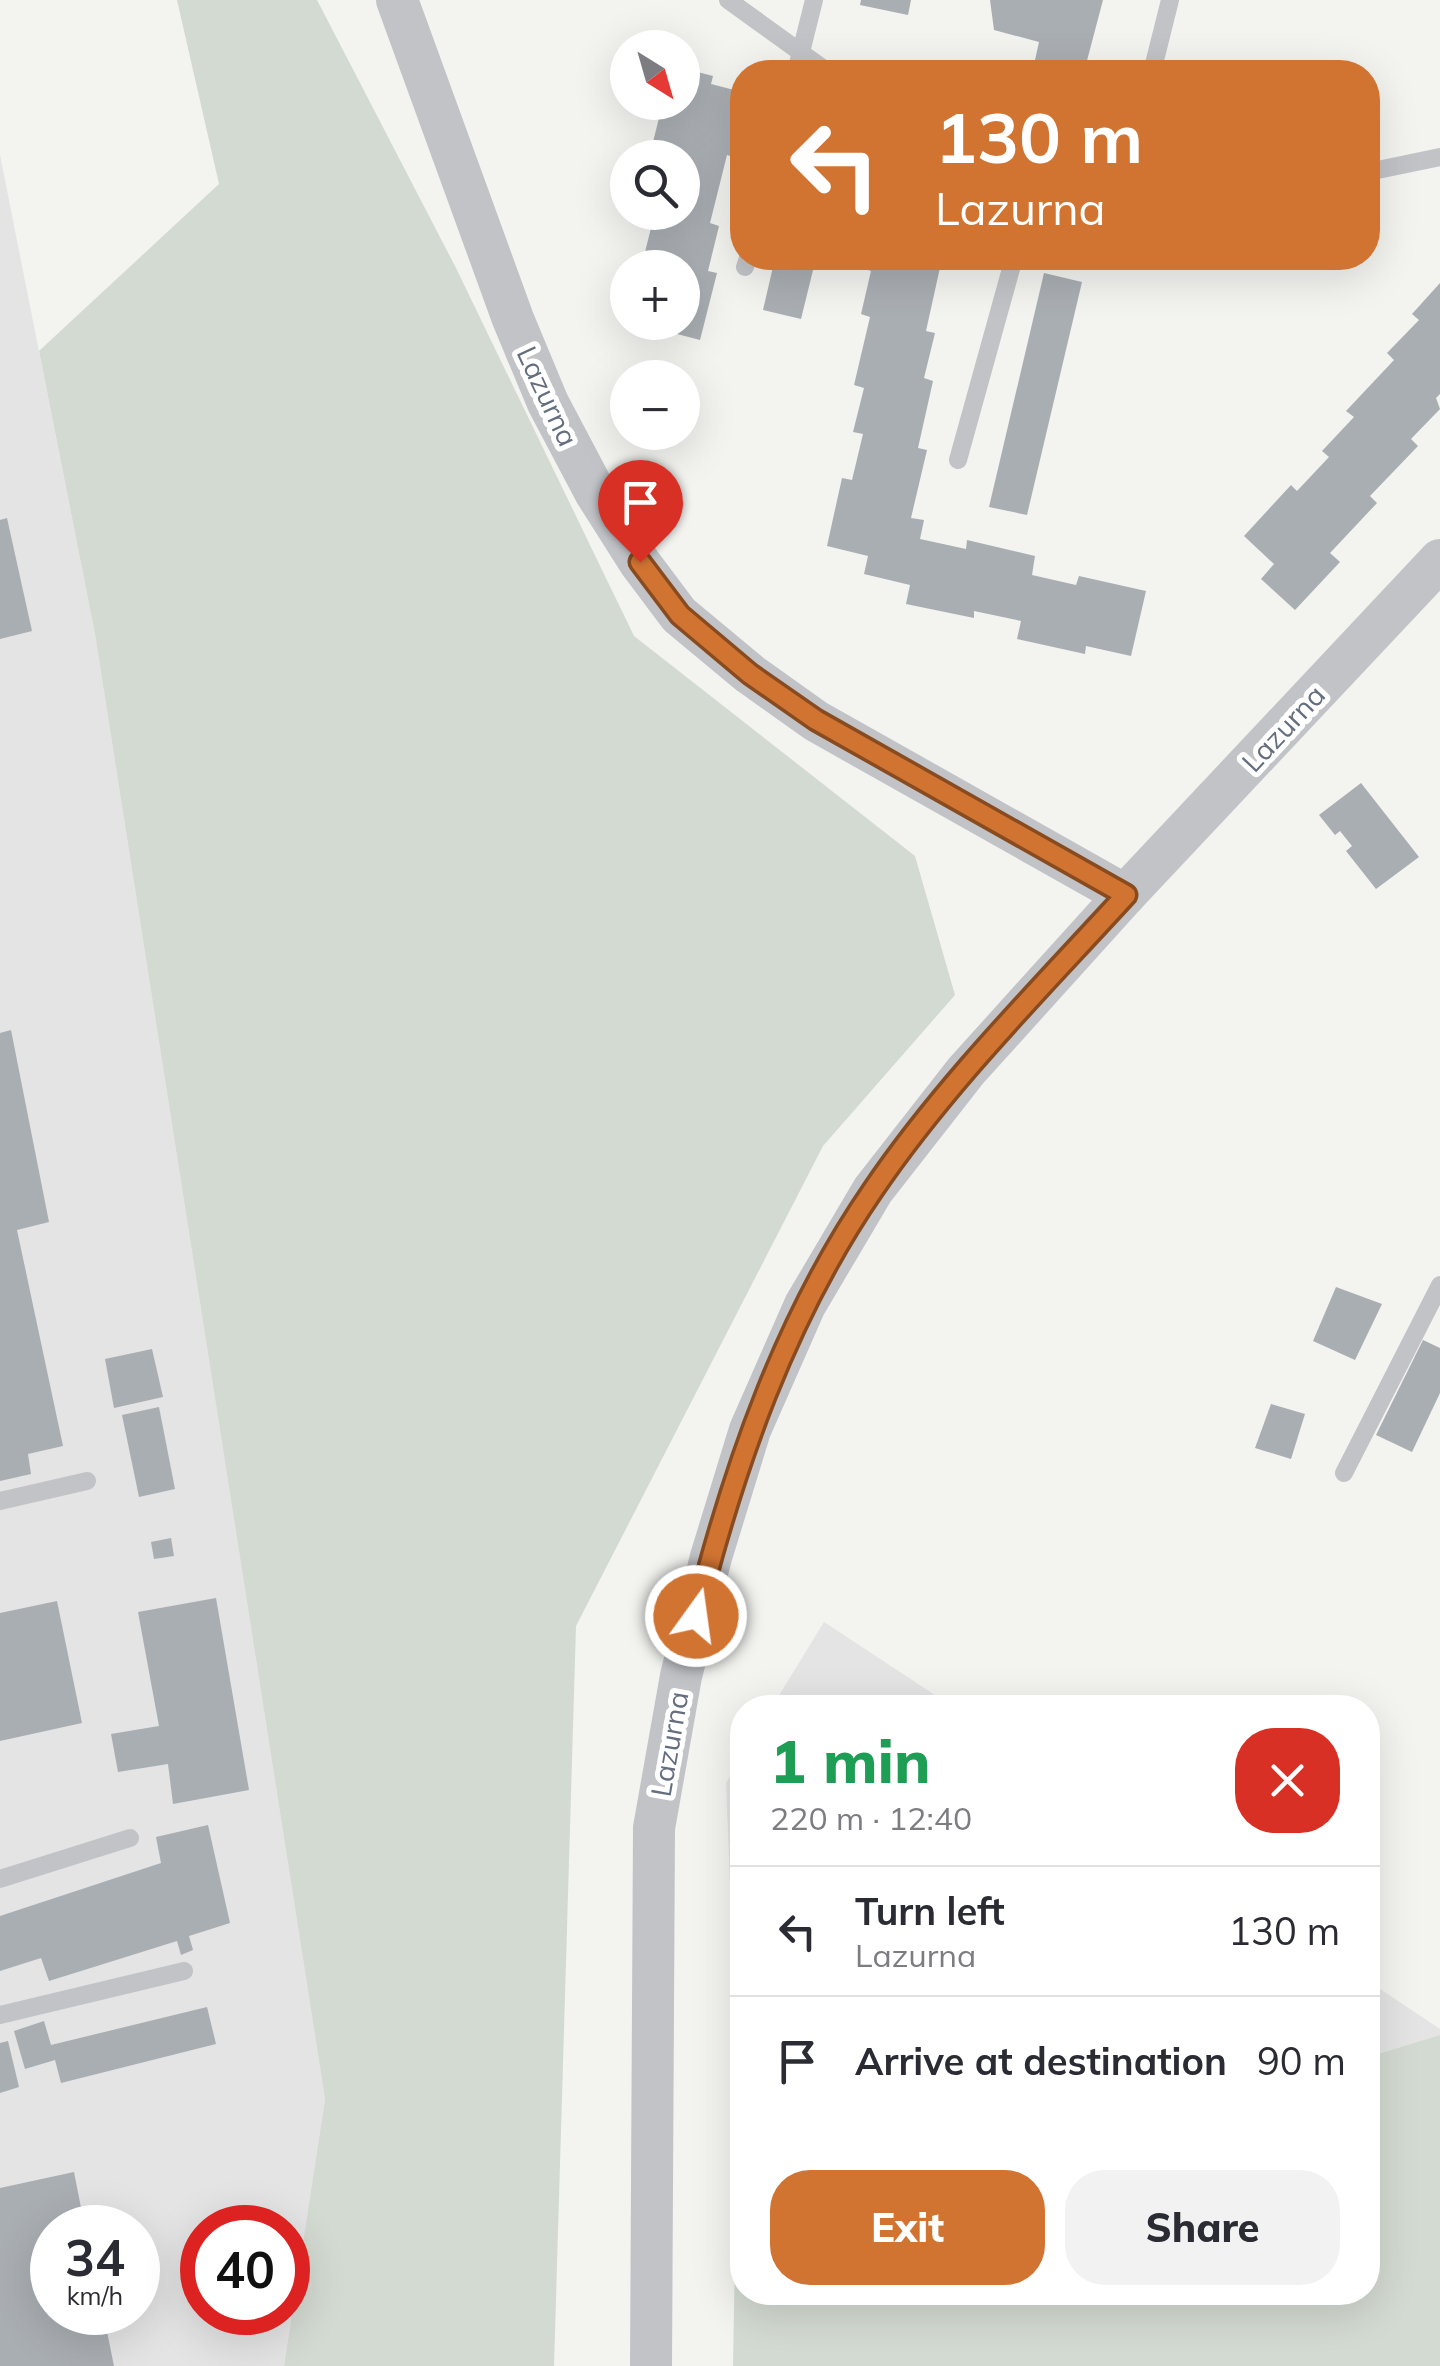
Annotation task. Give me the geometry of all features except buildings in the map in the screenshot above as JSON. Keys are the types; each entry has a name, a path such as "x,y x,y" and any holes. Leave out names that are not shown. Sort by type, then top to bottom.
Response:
{"street":[{"name":"Lazurna","path":"397,0 548,403 604,506 680,615 750,674 816,720 1126,895"},
{"name":"Lazurna","path":"651,2366 654,1828 681,1676 710,1557 750,1430 805,1305 872,1190 966,1071 1440,560"}],"lane":[{"path":"728,0 812,60"},
{"path":"799,60 814,0"},
{"path":"1155,60 1170,0"},
{"path":"1380,170 1440,157"},
{"path":"958,460 1011,270"},
{"path":"1344,1472 1440,1285"},
{"path":"0,1501 87,1481"},
{"path":"0,1879 130,1838"},
{"path":"0,2016 184,1971"}],"shaded area":[{"path":"177,0 317,0 456,268 634,636 915,856 955,995 823,1146 576,1626 554,2366 284,2366 289,2335 310,2335 309,2205 325,2099 95,634 39,351 219,184"},
{"path":"0,155 95,634 325,2099 309,2205 180,2205 180,2335 289,2335 284,2366 0,2366"},
{"path":"824,1622 935,1695 779,1695"},
{"path":"730,1776 730,1884 726,1783"},
{"path":"1380,1989 1440,2029 1440,2035 1380,2053"},
{"path":"1440,2035 1440,2366 733,2366 734,2305 1380,2305 1380,2053"}],"route":[{"path":"640,562 680,615 750,674 816,720 1126,895 966,1071 872,1190 805,1305 750,1430 710,1557 696,1616"}]}
